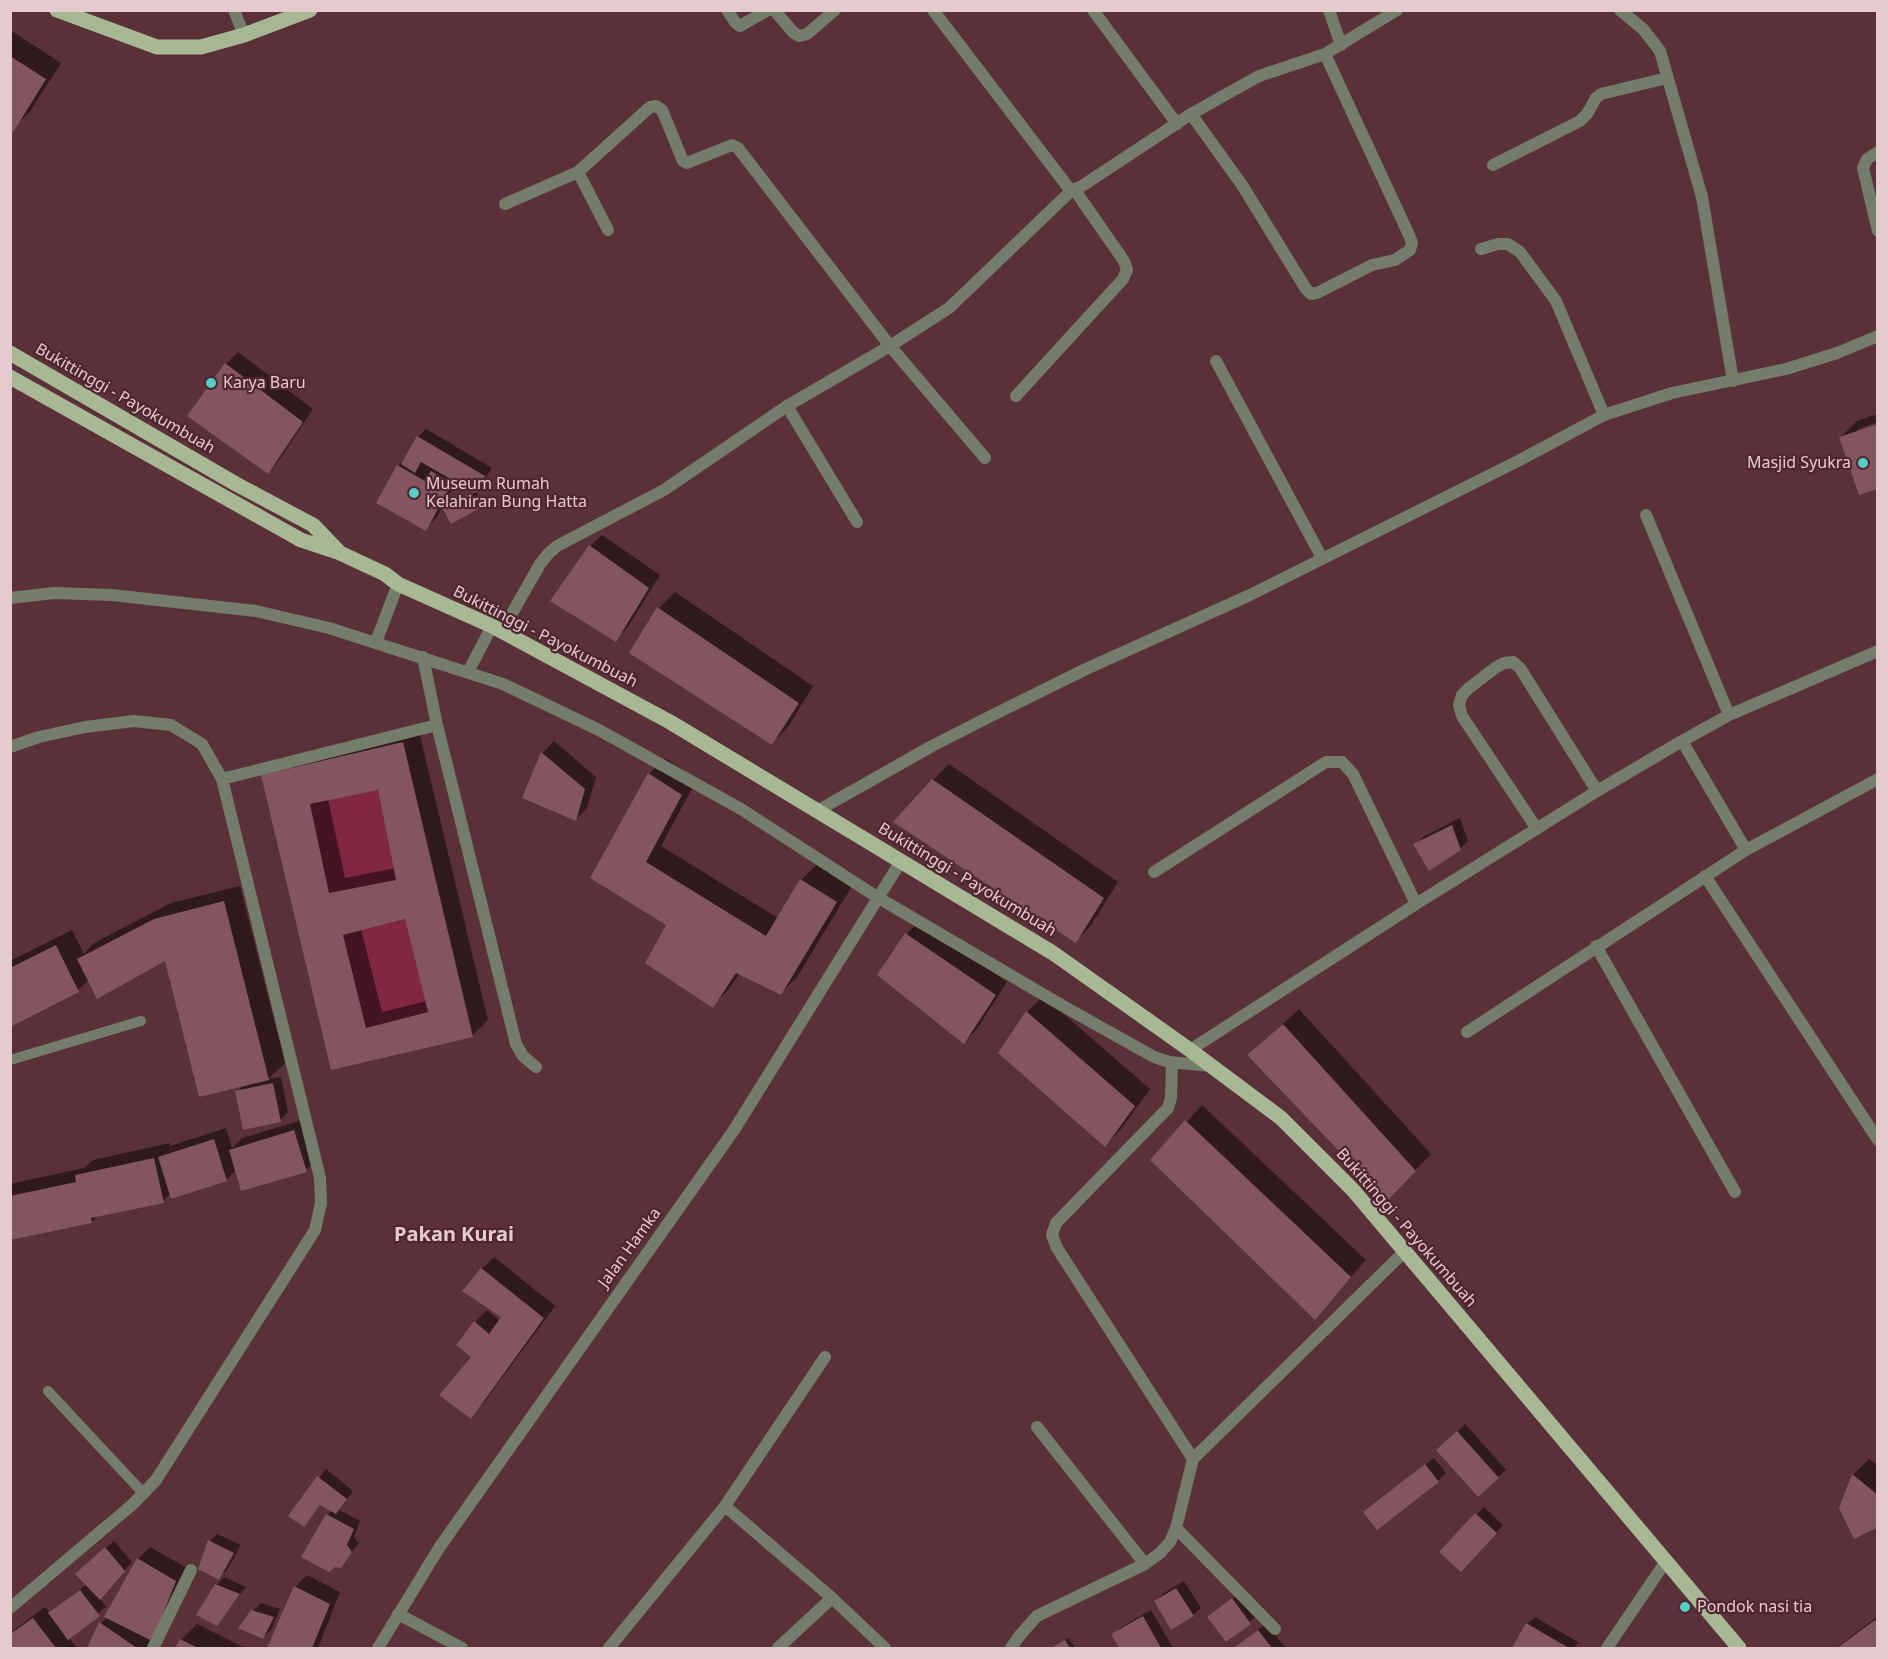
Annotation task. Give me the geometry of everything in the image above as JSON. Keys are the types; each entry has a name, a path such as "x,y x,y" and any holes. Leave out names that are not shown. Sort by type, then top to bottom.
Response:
{"main road":[{"path":"57,10 157,47 201,47 244,35 310,10"},
{"name":"Bukittinggi - Payokumbuah","path":"10,353 236,484 313,525 340,554 385,574 398,584 497,629 670,722 1053,953 1191,1050 1281,1118 1353,1190 1739,1648"},
{"path":"10,377 301,540 340,554"}],"street":[{"path":"234,10 244,35"},
{"path":"727,10 741,26 768,10"},
{"path":"774,10 799,36 807,34 835,10"},
{"path":"933,10 1072,190 1124,261 1127,270 1123,279 1016,396"},
{"path":"1093,10 1177,124"},
{"path":"1329,10 1341,45"},
{"path":"468,672 540,564 557,546 664,490 787,406 890,346 961,298 1072,190 1082,186 1191,114 1259,76 1325,54 1397,10"},
{"path":"1620,10 1643,29 1660,51 1702,197 1733,381"},
{"path":"1191,114 1248,193 1311,294 1372,265 1389,263 1410,250 1412,243 1325,54"},
{"path":"1492,165 1580,121 1601,94 1667,78"},
{"path":"505,204 578,172 650,107 656,106 662,110 683,160 687,163 732,145 738,148 890,346 984,458"},
{"path":"1878,152 1867,159 1863,168 1878,231"},
{"path":"578,172 608,230"},
{"path":"1481,249 1498,244 1508,244 1520,252 1556,301 1604,415"},
{"path":"817,811 932,746 1056,684 1250,595 1520,460 1604,415 1672,393 1786,369 1838,353 1878,336"},
{"path":"1216,361 1322,558"},
{"path":"787,406 857,522"},
{"path":"1646,515 1729,715"},
{"path":"376,642 398,584"},
{"path":"10,598 54,593 112,595 256,611 329,628 503,684 599,730 741,809 877,897 1062,1006 1154,1057 1172,1062 1211,1066"},
{"path":"1191,1050 1416,904 1682,741 1729,715 1878,651"},
{"path":"423,657 437,725 516,1044 523,1056 536,1067"},
{"path":"1537,829 1462,716 1459,705 1462,695 1469,688 1496,668 1504,663 1513,662 1520,668 1597,791"},
{"path":"10,747 39,737 85,727 134,721 171,725 202,744 222,779 320,1178 321,1203 315,1230 156,1480 144,1494 10,1608"},
{"path":"222,779 437,725"},
{"path":"1682,741 1746,850"},
{"path":"1154,872 1326,762 1342,762 1353,774 1416,904"},
{"path":"1467,1032 1746,850 1878,779"},
{"name":"Jalan Hamka","path":"378,1648 439,1548 734,1130 901,861"},
{"path":"1706,876 1878,1140"},
{"path":"1596,946 1735,1192"},
{"path":"1172,1062 1171,1098 1168,1108 1056,1223 1052,1235 1057,1248 1193,1459"},
{"path":"1011,1648 1037,1616 1145,1564 1160,1553 1170,1542 1176,1528 1193,1459 1405,1251"},
{"path":"609,1648 726,1506 825,1357"},
{"path":"1037,1427 1145,1564"},
{"path":"726,1506 832,1598 885,1648"},
{"path":"1176,1528 1275,1629"},
{"path":"1607,1648 1666,1561"},
{"path":"153,1648 191,1570"},
{"path":"778,1648 832,1598"},
{"path":"398,1614 462,1648"}],"lane":[{"path":"10,1060 141,1021"},
{"path":"48,1391 144,1494"}],"shaded area":[{"path":"378,790 396,880 329,893 310,804"},
{"path":"405,919 428,1012 366,1028 343,935"}],"building":[{"path":"10,56 46,79 14,131 10,132"},
{"path":"225,363 303,422 268,474 187,416"},
{"name":"Masjid Syukra","path":"1878,424 1878,489 1859,495 1839,437"},
{"name":"Museum Rumah Kelahiran Bung Hatta","path":"417,436 485,476 475,493 421,462 415,473 401,464"},
{"name":"Museum Rumah Kelahiran Bung Hatta","path":"397,465 425,481 431,471 452,483 426,531 376,503"},
{"name":"Museum Rumah Kelahiran Bung Hatta","path":"471,493 480,508 451,524 443,509"},
{"path":"589,545 649,588 616,642 550,601"},
{"path":"657,607 799,703 772,745 629,653"},
{"path":"403,742 473,1037 331,1070 261,775","holes":["378,790 396,880 329,893 310,804","405,919 428,1012 366,1028 343,935"]},
{"path":"541,752 585,789 576,821 522,798"},
{"path":"648,773 682,795 646,862 766,936 800,879 837,902 781,995 736,973 713,1008 645,963 666,925 590,878"},
{"path":"932,779 1104,898 1076,943 893,822"},
{"path":"1452,825 1461,850 1429,871 1413,844"},
{"path":"224,901 269,1080 199,1097 165,961 97,999 77,959 154,919"},
{"path":"905,933 996,995 964,1044 877,975"},
{"path":"56,945 79,992 10,1027 10,968"},
{"path":"1026,1011 1135,1106 1105,1147 998,1053"},
{"path":"1283,1024 1416,1171 1387,1201 1247,1055"},
{"path":"273,1083 281,1122 243,1130 235,1091"},
{"path":"1185,1120 1351,1277 1315,1320 1150,1160"},
{"path":"294,1130 307,1172 241,1191 229,1150"},
{"path":"214,1139 227,1181 171,1199 158,1157"},
{"path":"154,1158 164,1203 91,1218 92,1223 10,1240 10,1196 76,1182 75,1175"},
{"path":"481,1268 544,1318 471,1419 439,1395 471,1357 456,1345 474,1321 489,1334 501,1317 462,1291"},
{"path":"1457,1431 1499,1478 1478,1497 1436,1450"},
{"path":"1425,1464 1439,1482 1377,1530 1363,1512"},
{"path":"1852,1474 1878,1495 1878,1527 1854,1539 1839,1508"},
{"path":"317,1476 347,1499 336,1514 320,1505 304,1527 288,1516"},
{"path":"1475,1513 1497,1533 1461,1572 1439,1552"},
{"path":"326,1514 354,1529 347,1545 352,1552 341,1568 335,1567 329,1572 301,1557"},
{"path":"208,1540 234,1553 219,1580 198,1569"},
{"path":"105,1547 125,1571 100,1600 75,1574"},
{"path":"137,1558 176,1581 152,1641 104,1617"},
{"path":"215,1584 240,1594 217,1626 196,1615"},
{"path":"294,1586 330,1604 312,1648 267,1648"},
{"path":"1176,1588 1194,1616 1171,1630 1154,1601"},
{"path":"80,1590 100,1616 68,1640 48,1613"},
{"path":"1232,1598 1251,1624 1226,1642 1207,1617"},
{"path":"251,1610 274,1617 263,1639 238,1628"},
{"path":"1143,1616 1161,1648 1119,1648 1111,1634"},
{"path":"33,1618 56,1648 10,1648 10,1634"},
{"path":"1875,1620 1878,1624 1878,1648 1837,1648"},
{"path":"99,1622 137,1648 87,1648"},
{"path":"1526,1623 1569,1648 1512,1648"},
{"path":"1258,1630 1272,1648 1234,1648"},
{"path":"180,1639 198,1648 175,1648"},
{"path":"1065,1640 1070,1648 1051,1648"}],"place":[{"name":"Karya Baru","path":"211,383"},
{"name":"Masjid Syukra","path":"1863,463"},
{"name":"Museum Rumah Kelahiran Bung Hatta","path":"414,493"},
{"name":"Pondok nasi tia","path":"1685,1607"}],"district":[{"name":"Pakan Kurai","path":"454,1235"}]}
